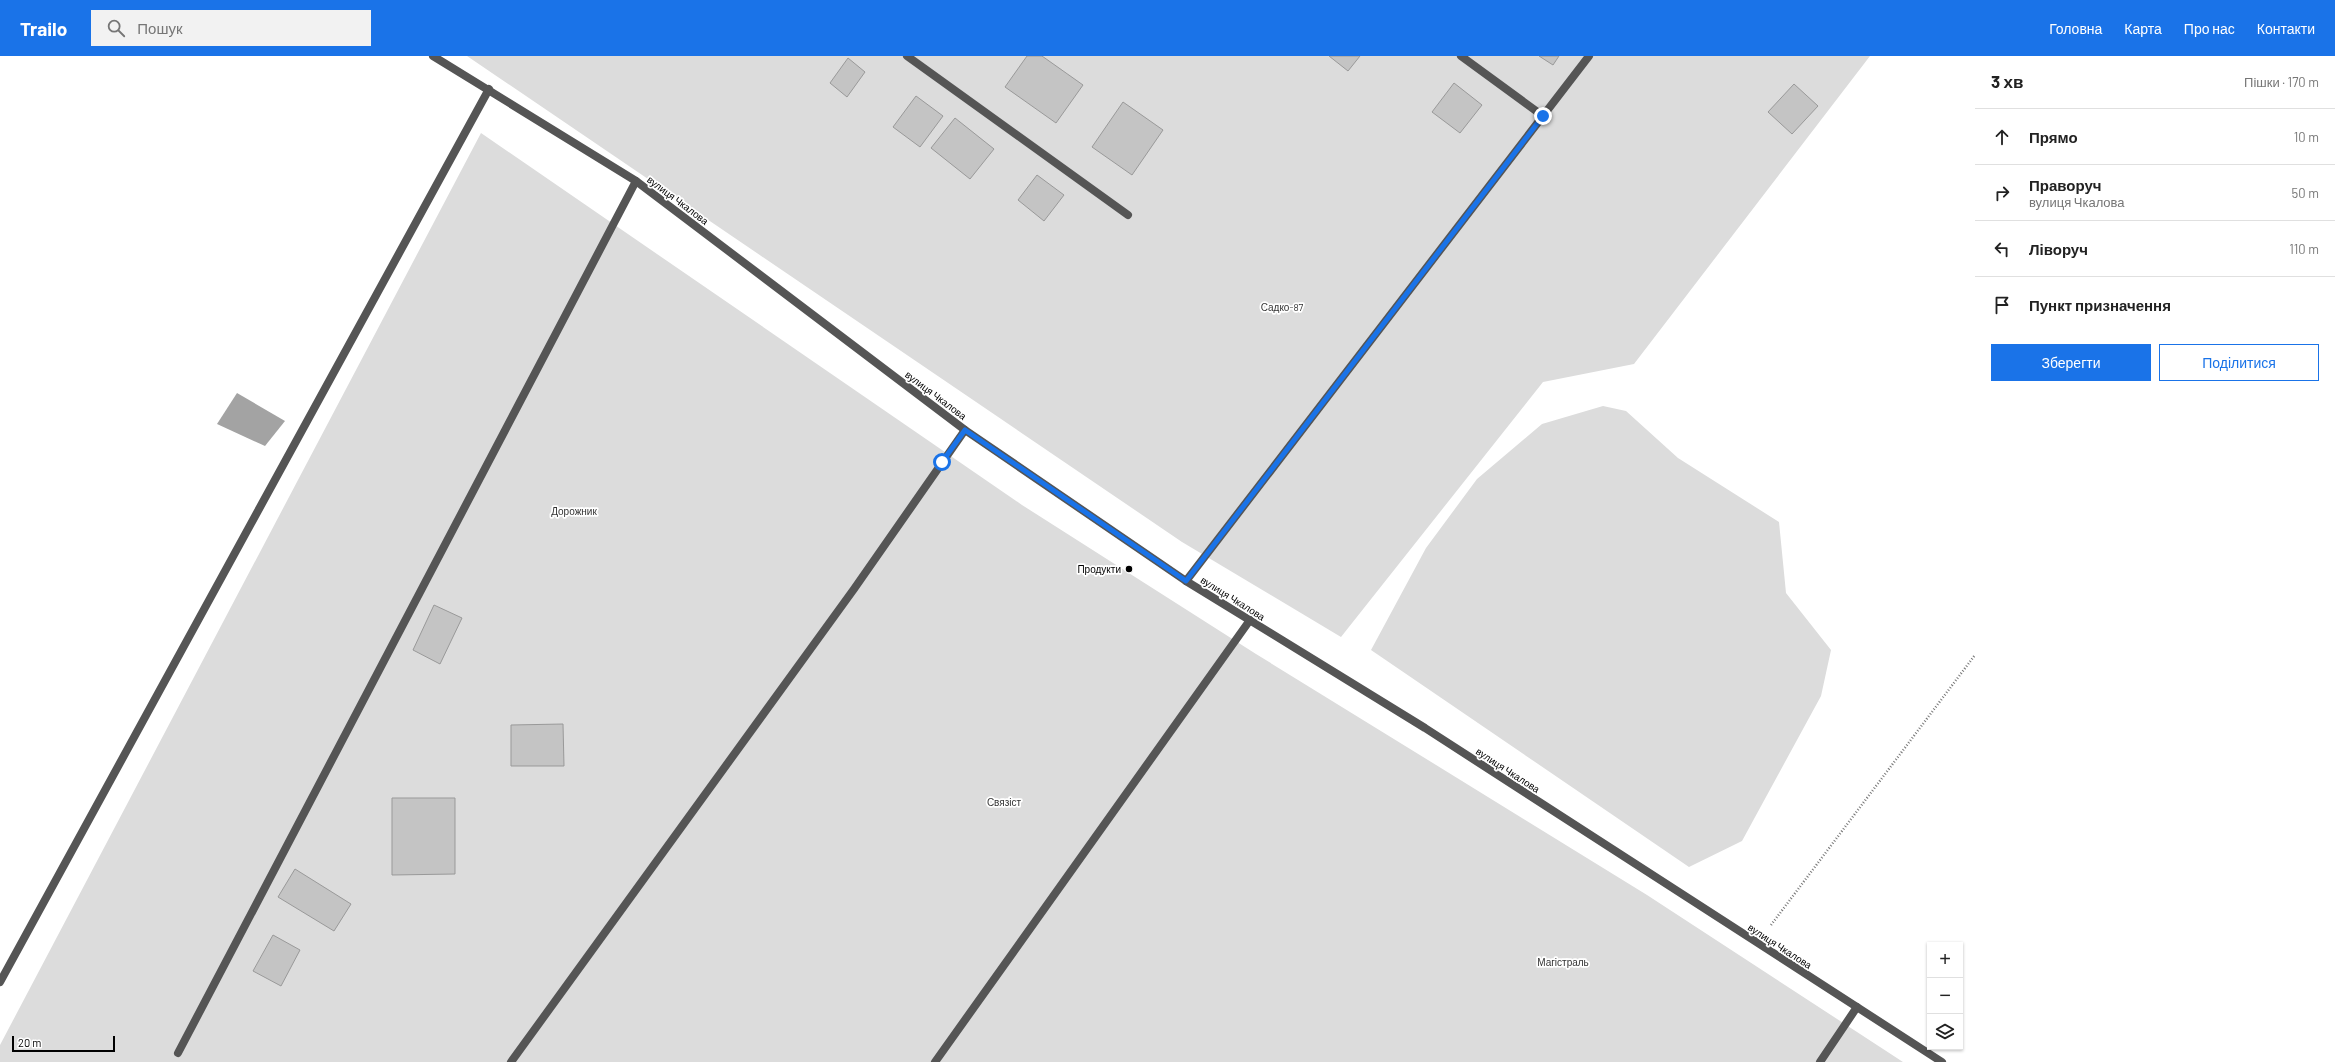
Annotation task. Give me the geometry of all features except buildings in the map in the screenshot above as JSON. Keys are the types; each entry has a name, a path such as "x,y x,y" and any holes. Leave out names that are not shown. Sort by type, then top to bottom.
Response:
{"street":[{"name":"вулиця Чкалова","path":"433,56 489,89 636,181 965,430 1186,581 1425,728 1942,1062"},
{"path":"907,56 1128,215"},
{"path":"1461,56 1543,116"},
{"path":"1186,581 1589,56"},
{"path":"0,982 489,89"},
{"path":"178,1053 636,181"},
{"path":"512,1062 849,595 965,430"},
{"path":"935,1062 1250,620"},
{"path":"1820,1062 1857,1007"}],"path":[{"path":"1757,943 1975,655"}],"green space":[{"name":"Садко-87","path":"467,56 1870,56 1634,364 1543,382 1341,637 1182,542"},
{"path":"481,133 1022,505 1256,654 1647,895 1903,1062 0,1062 0,1045"},
{"path":"1603,406 1626,411 1678,458 1779,522 1786,593 1831,650 1821,696 1742,841 1689,867 1371,650 1426,548 1477,479 1542,424"}],"shaded area":[{"path":"237,393 285,421 265,446 217,424"}],"place":[{"name":"Продукти","path":"1129,569"}],"route":[{"path":"942,462 965,430 1186,581 1543,116"}],"park label":[{"name":"Дорожник","path":"574,511"},
{"name":"Связіст","path":"1004,802"},
{"name":"Магістраль","path":"1563,962"}]}
